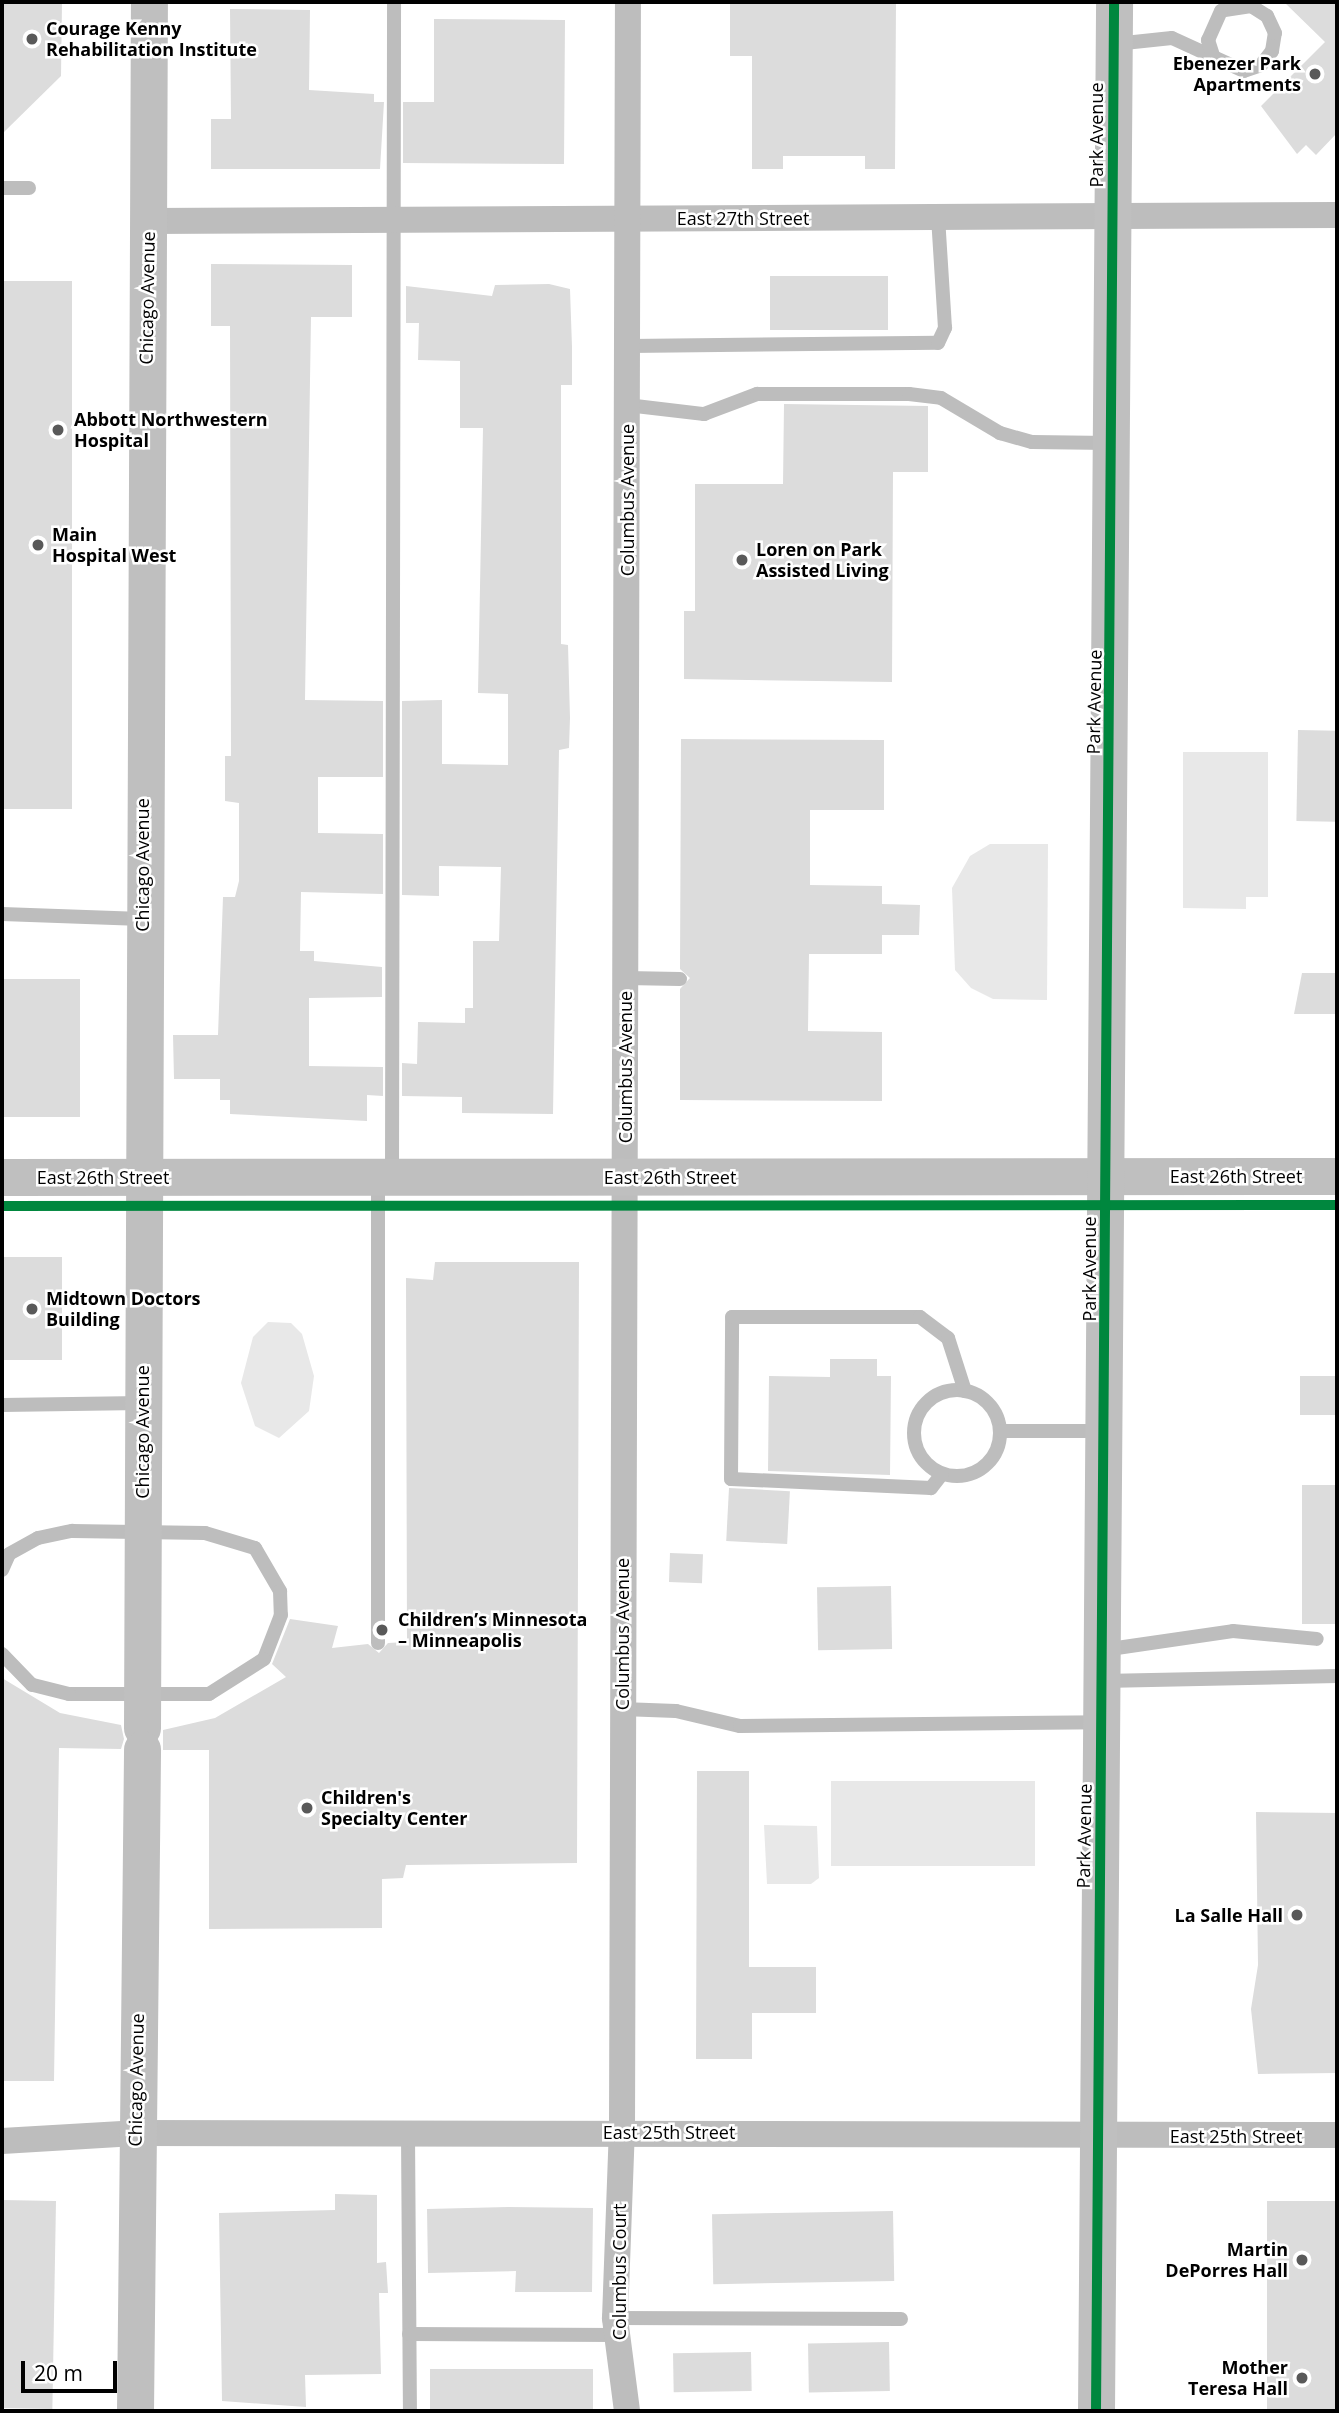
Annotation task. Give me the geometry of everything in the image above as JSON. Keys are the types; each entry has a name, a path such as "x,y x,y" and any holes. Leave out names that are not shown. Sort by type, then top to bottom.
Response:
{"street":[{"name":"Chicago Avenue","path":"135,2411 135,2133 142,1724 142,919 149,2"},
{"name":"Columbus Avenue","path":"622,2131 628,2"},
{"name":"Park Avenue","path":"1096,2411 1114,443 1114,2"},
{"name":"East 27th Street","path":"148,222 626,217 1337,215"},
{"name":"East 26th Street","path":"2,1177 1337,1176"},
{"name":"East 25th Street","path":"2,2141 135,2133 622,2131 1337,2135"},
{"name":"Columbus Court","path":"622,2131 615,2326 627,2411"}],"lane":[{"path":"378,1643 385,1177 394,2"},
{"path":"1114,44 1172,38 1213,55 1226,68 1261,65 1272,51 1275,33 1251,4 1221,11 1208,40 1213,55"},
{"path":"2,188 29,188"},
{"path":"629,346 938,343 946,328 938,218"},
{"path":"627,405 704,414 757,394 909,394 941,398 1000,433 1032,443 1114,443"},
{"path":"2,914 142,919"},
{"path":"626,978 680,979"},
{"path":"942,1474 920,1457 915,1422 937,1395 965,1391 990,1405 1001,1431 983,1468 942,1474 931,1488 731,1479 732,1317 920,1317 948,1338 965,1391"},
{"path":"2,1405 142,1403"},
{"path":"1001,1431 1106,1431"},
{"path":"2,1570 9,1555 38,1538 72,1531 205,1532 255,1548 280,1591 281,1615 264,1659 229,1687 142,1724 69,1694 32,1685 2,1654"},
{"path":"1103,1666 1233,1631 1317,1639"},
{"path":"1103,1666 1337,1676"},
{"path":"622,1709 676,1711 740,1726 1103,1721"},
{"path":"408,2133 410,2411"},
{"path":"409,2334 901,2319"}],"shaded area":[{"path":"1183,752 1268,752 1268,897 1246,897 1246,909 1183,908"},
{"path":"990,844 1048,844 1047,1000 993,999 971,988 955,970 952,888 970,856"},
{"path":"268,1322 291,1323 302,1334 314,1376 309,1411 279,1438 255,1426 241,1383 253,1337"},
{"path":"831,1781 1035,1781 1035,1866 831,1866"},
{"path":"764,1825 817,1826 819,1878 811,1884 767,1884"}],"building":[{"name":"Courage Kenny Rehabilitation Institute","path":"2,2 62,2 61,76 2,134"},
{"path":"730,2 896,2 895,169 865,169 865,156 783,156 783,169 752,169 752,56 730,56"},
{"name":"Ebenezer Park Apartments","path":"1284,2 1337,2 1337,133 1316,155 1306,145 1297,154 1261,106 1325,42"},
{"path":"230,9 310,10 309,90 374,94 374,102 384,102 380,169 211,169 211,119 231,119"},
{"path":"434,19 565,20 564,164 403,163 403,102 434,102"},
{"path":"211,264 352,265 352,317 311,317 305,700 383,701 383,777 318,777 318,833 383,834 383,894 301,892 300,951 314,951 314,961 382,967 382,997 309,998 309,1066 383,1067 383,1096 367,1095 367,1121 230,1114 230,1100 220,1100 220,1079 174,1079 173,1035 218,1035 223,897 235,897 239,881 239,803 225,801 225,756 231,756 230,326 211,326"},
{"path":"770,276 888,276 888,330 770,330"},
{"name":"Main Hospital West","path":"2,281 72,281 72,809 2,809"},
{"path":"549,284 570,289 572,347 572,385 561,385 561,644 568,645 570,718 569,748 559,750 553,1114 462,1113 462,1097 402,1096 402,1063 417,1064 418,1022 465,1023 465,1008 473,1008 473,941 499,941 501,867 439,866 439,896 402,895 402,701 442,700 442,764 508,765 508,694 478,693 483,428 460,428 460,361 418,360 419,323 406,323 406,286 492,296 495,285"},
{"name":"Loren on Park Assisted Living","path":"784,404 928,406 928,472 893,472 892,682 684,679 684,611 695,611 695,484 783,484"},
{"path":"1298,730 1337,731 1335,822 1296,821"},
{"path":"681,739 884,740 884,810 810,810 810,885 882,886 882,904 920,905 919,935 882,935 882,954 809,954 808,1031 882,1032 882,1101 680,1100 680,989 690,978 680,969"},
{"path":"1302,973 1337,973 1337,1014 1294,1014"},
{"path":"2,979 80,979 80,1117 2,1117"},
{"name":"Midtown Doctors Building","path":"2,1257 62,1257 62,1360 2,1360"},
{"path":"435,1262 579,1262 577,1863 406,1865 403,1878 382,1879 382,1928 209,1929 209,1750 163,1750 163,1730 215,1718 286,1677 272,1664 290,1619 338,1626 332,1648 368,1644 379,1653 388,1643 407,1642 406,1278 433,1280"},
{"path":"830,1359 877,1359 877,1376 891,1376 890,1475 768,1471 769,1376 830,1377"},
{"path":"1300,1376 1337,1376 1337,1415 1300,1415"},
{"path":"1302,1485 1337,1485 1337,1624 1302,1624"},
{"path":"729,1488 790,1491 787,1544 726,1541"},
{"path":"670,1553 703,1554 702,1583 669,1582"},
{"path":"891,1586 892,1649 818,1650 817,1587"},
{"path":"2,1678 60,1713 121,1725 124,1739 121,1749 59,1748 54,2081 2,2081"},
{"path":"697,1771 749,1771 749,1967 816,1967 816,2013 752,2013 752,2059 696,2059"},
{"name":"La Salle Hall","path":"1256,1812 1337,1813 1337,2073 1258,2074 1251,2009 1258,1965"},
{"path":"335,2194 377,2195 377,2263 386,2262 388,2293 379,2293 381,2374 305,2375 306,2407 222,2401 219,2213 335,2210"},
{"path":"2,2200 56,2201 52,2409 2,2408"},
{"path":"1267,2201 1337,2201 1337,2411 1267,2411"},
{"path":"593,2208 592,2292 515,2292 516,2271 428,2273 427,2209"},
{"path":"893,2211 894,2281 713,2284 712,2214"},
{"path":"889,2342 890,2391 809,2392 808,2343"},
{"path":"751,2352 752,2391 674,2392 673,2353"},
{"path":"430,2369 593,2369 593,2411 430,2411"}],"cycle path":[{"path":"1096,2411 1114,2"},
{"path":"2,1206 1337,1205"}],"place":[{"name":"Courage Kenny Rehabilitation Institute","path":"32,39"},
{"name":"Ebenezer Park Apartments","path":"1315,74"},
{"name":"Abbott Northwestern Hospital","path":"58,430"},
{"name":"Main Hospital West","path":"38,545"},
{"name":"Loren on Park Assisted Living","path":"742,560"},
{"name":"Midtown Doctors Building","path":"32,1309"},
{"name":"Children’s Minnesota – Minneapolis","path":"382,1630"},
{"name":"Children's Specialty Center","path":"307,1808"},
{"name":"La Salle Hall","path":"1297,1915"},
{"name":"Martin DePorres Hall","path":"1302,2260"},
{"name":"Mother Teresa Hall","path":"1302,2378"}]}
